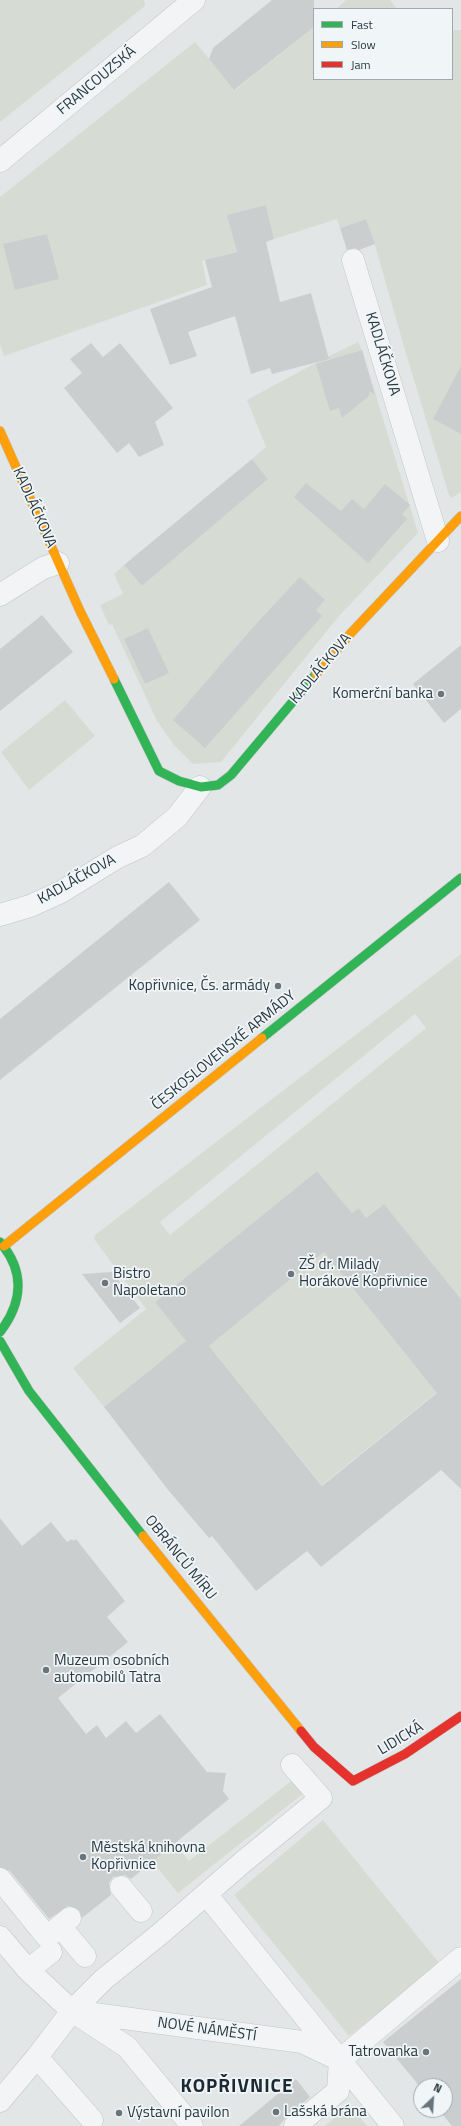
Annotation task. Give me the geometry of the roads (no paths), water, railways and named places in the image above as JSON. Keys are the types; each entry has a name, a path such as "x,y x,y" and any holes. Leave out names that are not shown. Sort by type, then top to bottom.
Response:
{"street":[{"name":"FRANCOUZSKÁ","path":"0,161 194,0"},
{"name":"KADLÁČKOVA","path":"353,260 438,540"},
{"name":"KADLÁČKOVA","path":"0,431 58,563 159,772 178,782 200,787 217,786 231,775 351,632 461,516"},
{"name":"KADLÁČKOVA","path":"0,595 42,568 58,563"},
{"name":"KADLÁČKOVA","path":"0,915 30,906 61,892 118,857 142,846 177,817 200,787"},
{"name":"ČESKOSLOVENSKÉ ARMÁDY","path":"2,1244 461,878"},
{"path":"0,1332 12,1316 19,1292 16,1268 2,1244"},
{"name":"OBRÁNCŮ MÍRU","path":"0,1341 30,1391 144,1537 314,1747 353,1781"},
{"name":"LIDICKÁ","path":"353,1781 405,1754 461,1716"},
{"path":"0,2101 37,2057 72,2011 94,1966 149,1921 206,1894 238,1856 321,1798 292,1765"},
{"path":"0,1879 47,1937 62,1936 94,1966"},
{"path":"121,1887 149,1921"},
{"name":"NOVÉ NÁMĚSTÍ","path":"206,1894 393,2126"},
{"path":"28,1970 62,1936"},
{"path":"0,1937 28,1970 72,2011 127,2048 192,2126"},
{"path":"295,2126 338,2091 340,2060 461,1958"},
{"name":"NOVÉ NÁMĚSTÍ","path":"72,2011 302,2042 340,2060"},
{"path":"37,2057 92,2120"}],"place":[{"name":"Komerční banka","path":"441,694"},
{"name":"Kopřivnice, Čs. armády","path":"278,986"},
{"name":"ZŠ dr. Milady Horákové Kopřivnice","path":"291,1274"},
{"name":"Bistro Napoletano","path":"105,1283"},
{"name":"Muzeum osobních automobilů Tatra","path":"46,1670"},
{"name":"Městská knihovna Kopřivnice","path":"83,1857"},
{"name":"Tatrovanka","path":"426,2052"},
{"name":"Lašská brána","path":"276,2112"},
{"name":"Výstavní pavilon","path":"119,2113"}],"district":[{"name":"KOPŘIVNICE","path":"237,2087"}]}
